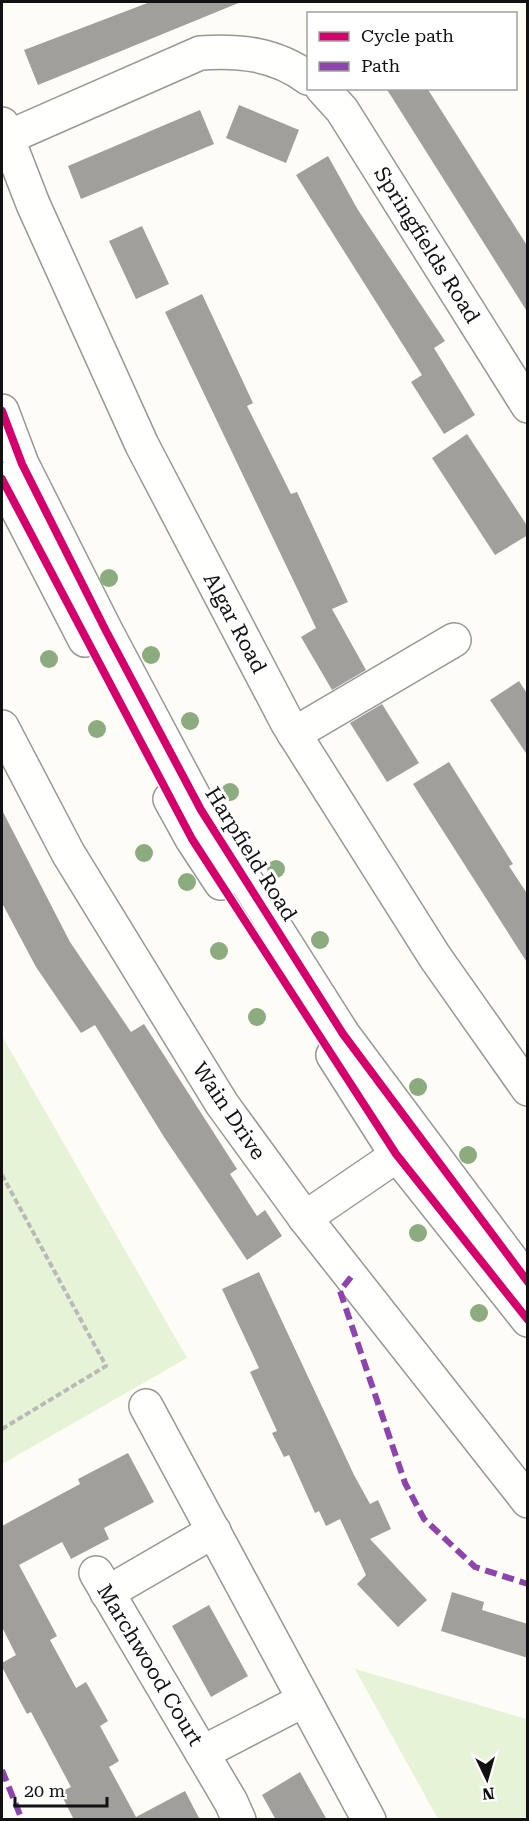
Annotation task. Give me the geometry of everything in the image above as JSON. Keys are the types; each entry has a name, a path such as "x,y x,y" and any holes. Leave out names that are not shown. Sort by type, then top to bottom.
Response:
{"street":[{"path":"3,134 200,53 226,51 265,56 294,67 307,77"},
{"name":"Springfields Road","path":"324,90 342,110 528,406"},
{"name":"Algar Road","path":"3,134 142,445 294,734 435,957 528,1089"},
{"name":"Harpfield Road","path":"2,411 22,464 106,631 201,810 343,1034 408,1147 528,1282"},
{"name":"Harpfield Road","path":"2,479 192,839 528,1320"},
{"path":"294,734 454,640"},
{"name":"Wain Drive","path":"2,727 68,853 222,1104 305,1218 528,1501"},
{"path":"305,1218 408,1147"},
{"path":"146,1406 369,1820"},
{"name":"Marchwood Court","path":"214,1531 102,1583 239,1820"},
{"path":"202,1754 304,1700"}],"path":[{"path":"2,1175 106,1366 2,1429"}],"green space":[{"path":"2,1036 187,1358 2,1464"},
{"path":"355,1669 527,1719 527,1819 438,1819"}],"building":[{"path":"150,2 241,2 38,85 24,50"},
{"path":"387,90 428,90 528,247 528,313"},
{"path":"239,105 299,130 286,163 226,138"},
{"path":"200,110 214,144 81,199 68,166"},
{"path":"328,156 358,210 445,341 434,348 475,415 444,434 411,382 422,375 296,175"},
{"path":"142,226 169,284 136,299 109,241"},
{"path":"202,294 253,403 247,406 291,494 297,492 348,602 332,609 366,670 332,690 301,637 316,628 165,312"},
{"path":"467,434 528,527 528,535 495,555 432,458"},
{"path":"519,681 528,695 528,756 490,700"},
{"path":"382,704 419,763 387,782 350,723"},
{"path":"449,762 513,864 509,866 528,895 528,964 413,784"},
{"path":"2,810 70,942 131,1032 144,1024 237,1169 230,1174 257,1216 265,1210 282,1236 247,1260 164,1137 95,1025 81,1033 36,967 2,903"},
{"path":"259,1272 354,1475 370,1504 378,1500 391,1529 370,1539 427,1600 398,1627 357,1584 366,1575 340,1519 326,1526 319,1511 315,1513 289,1455 284,1457 272,1433 277,1431 250,1372 259,1368 222,1289"},
{"path":"128,1453 154,1502 104,1528 109,1539 71,1559 62,1542 19,1565 57,1636 50,1640 76,1688 86,1682 108,1721 100,1726 119,1761 109,1767 136,1817 185,1791 200,1820 74,1820 60,1792 71,1787 31,1712 27,1714 2,1667 2,1663 16,1655 2,1627 2,1526 80,1484 78,1479"},
{"path":"452,1592 484,1602 482,1610 528,1624 528,1658 441,1631"},
{"path":"209,1605 248,1676 211,1697 172,1626"},
{"path":"300,1772 327,1820 276,1820 262,1795"}],"marked path":[{"path":"351,1277 340,1291 405,1483 424,1519 475,1567 528,1584"},
{"path":"2,1770 22,1820"}],"cycle path":[{"path":"2,411 22,464 106,631 201,810 343,1034 528,1282"},
{"path":"2,479 192,839 396,1154 528,1320"}]}
